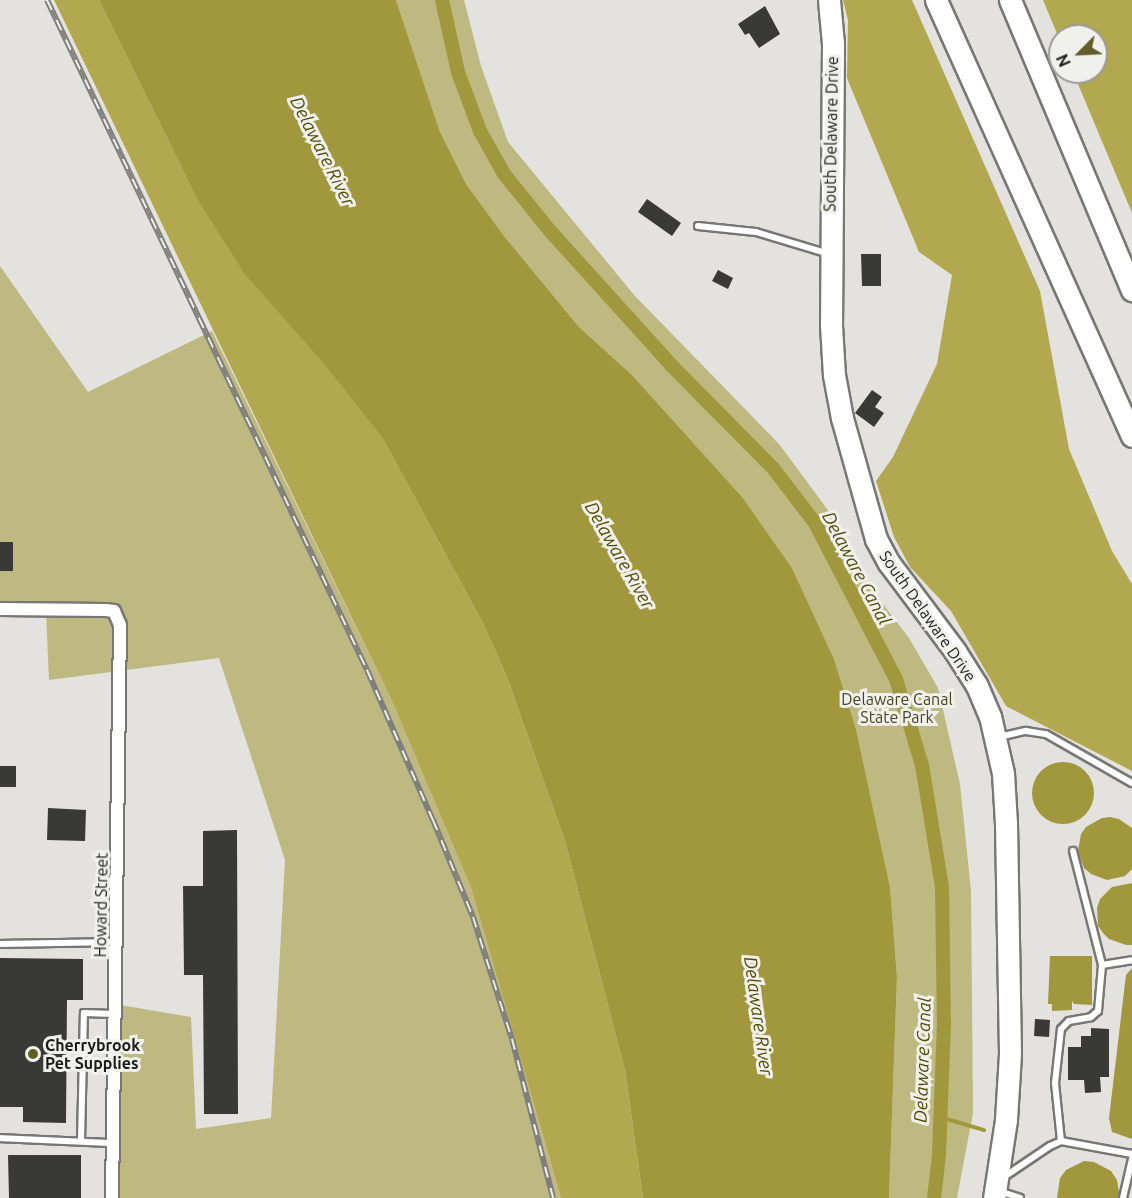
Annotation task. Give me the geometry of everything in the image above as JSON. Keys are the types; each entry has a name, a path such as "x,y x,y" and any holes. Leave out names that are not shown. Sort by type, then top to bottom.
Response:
{"highway":[{"name":"South Delaware Drive","path":"829,0 833,45 830,255 834,375 842,418 871,525 889,563 971,676 986,707 996,738 1005,808 1011,1038 1007,1106 996,1189"},
{"path":"936,0 1132,436"},
{"path":"1010,0 1132,290"}],"street":[{"name":"Howard Street","path":"0,609 106,610 117,614 121,642 112,1198"}],"lane":[{"path":"698,226 756,232 830,255"},
{"path":"996,738 1026,731 1046,735 1132,783"},
{"path":"1060,1141 1055,1083 1061,1029 1069,1022 1091,1017 1098,1011 1102,965 1073,851"},
{"path":"0,944 117,942"},
{"path":"1102,965 1132,960"},
{"path":"81,1141 84,1013 115,1014"},
{"path":"0,1138 113,1143"},
{"path":"996,1189 1050,1146 1060,1141 1132,1154"},
{"path":"1123,1198 1132,1160"},
{"path":"996,1189 1020,1198"}],"green space":[{"name":"Delaware Canal State Park","path":"396,0 464,0 481,66 508,142 635,296 779,444 830,513 869,586 909,638 938,688 960,784 971,891 973,1113 957,1198 889,1198 897,977 890,887 856,729 834,659 792,568 743,498 632,375 579,327 504,236 466,184 440,132"},
{"path":"0,266 88,392 212,331 392,701 471,888 561,1198 113,1198 114,1004 191,1017 196,1129 271,1118 285,860 219,658 49,680 46,612 0,611"}],"shaded area":[{"path":"54,0 99,0 196,197 383,439 483,623 507,677 565,841 625,1070 643,1198 561,1198 471,888 392,701"},
{"path":"843,0 912,0 1040,291 1069,449 1112,551 1132,584 1132,771 1006,706 951,611 910,567 894,537 876,481 893,457 937,364 952,275 919,252 847,78 848,20"},
{"path":"1043,0 1132,0 1132,213 1078,84 1108,84 1108,24 1053,24"}],"water":[{"name":"Delaware River","path":"99,0 396,0 440,132 466,184 504,236 579,327 632,375 743,498 792,568 834,659 856,729 890,887 897,977 889,1198 643,1198 625,1070 565,841 507,677 483,623 383,439 326,366 244,273 196,197"},
{"path":"1063,762 1075,764 1085,771 1092,781 1094,793 1092,805 1085,815 1075,822 1063,824 1051,822 1041,815 1034,805 1032,793 1034,781 1041,771 1051,764"},
{"path":"1102,818 1119,819 1132,828 1132,869 1125,876 1107,880 1091,874 1084,868 1078,851 1081,834 1086,827"},
{"path":"1132,883 1132,945 1126,945 1109,939 1103,933 1098,926 1097,908 1100,899 1112,887"},
{"path":"1050,956 1092,956 1092,1005 1074,1004 1072,1001 1072,1010 1052,1011 1052,1004 1048,1004"},
{"path":"1132,968 1132,1139 1112,1132 1109,1118 1126,975"},
{"path":"1084,1161 1094,1162 1111,1171 1117,1180 1120,1198 1057,1198 1060,1178 1066,1170"}],"building":[{"path":"765,6 780,34 759,48 749,33 745,35 738,24"},
{"path":"647,199 681,223 672,236 638,212"},
{"path":"861,254 881,254 881,286 862,286"},
{"path":"718,270 733,278 728,289 712,281"},
{"path":"872,390 882,397 875,407 884,413 874,427 855,413"},
{"path":"0,542 13,542 13,571 0,571"},
{"path":"0,766 16,766 16,787 0,787"},
{"path":"48,808 86,810 85,841 47,840"},
{"path":"237,830 238,1114 204,1114 203,975 184,975 183,886 203,886 203,831"},
{"name":"Cherrybrook Pet Supplies","path":"0,958 83,959 83,1000 67,1000 66,1123 23,1122 23,1107 0,1107"},
{"path":"1035,1019 1050,1020 1049,1037 1034,1036"},
{"path":"1091,1028 1109,1029 1109,1077 1100,1077 1101,1092 1085,1093 1084,1080 1068,1080 1068,1047 1081,1047 1081,1036 1091,1036"},
{"path":"8,1155 81,1155 81,1198 9,1198"}],"waterway":[{"name":"Delaware Canal","path":"442,0 458,72 480,131 504,174 551,232 672,366 773,468 815,523 896,679 922,765 942,887 944,1023 939,1155 934,1198"},
{"path":"940,1117 984,1130"}],"railway":[{"path":"47,0 367,670 433,820 473,917 512,1039 553,1198"}],"place":[{"name":"Cherrybrook Pet Supplies","path":"33,1054"}]}
